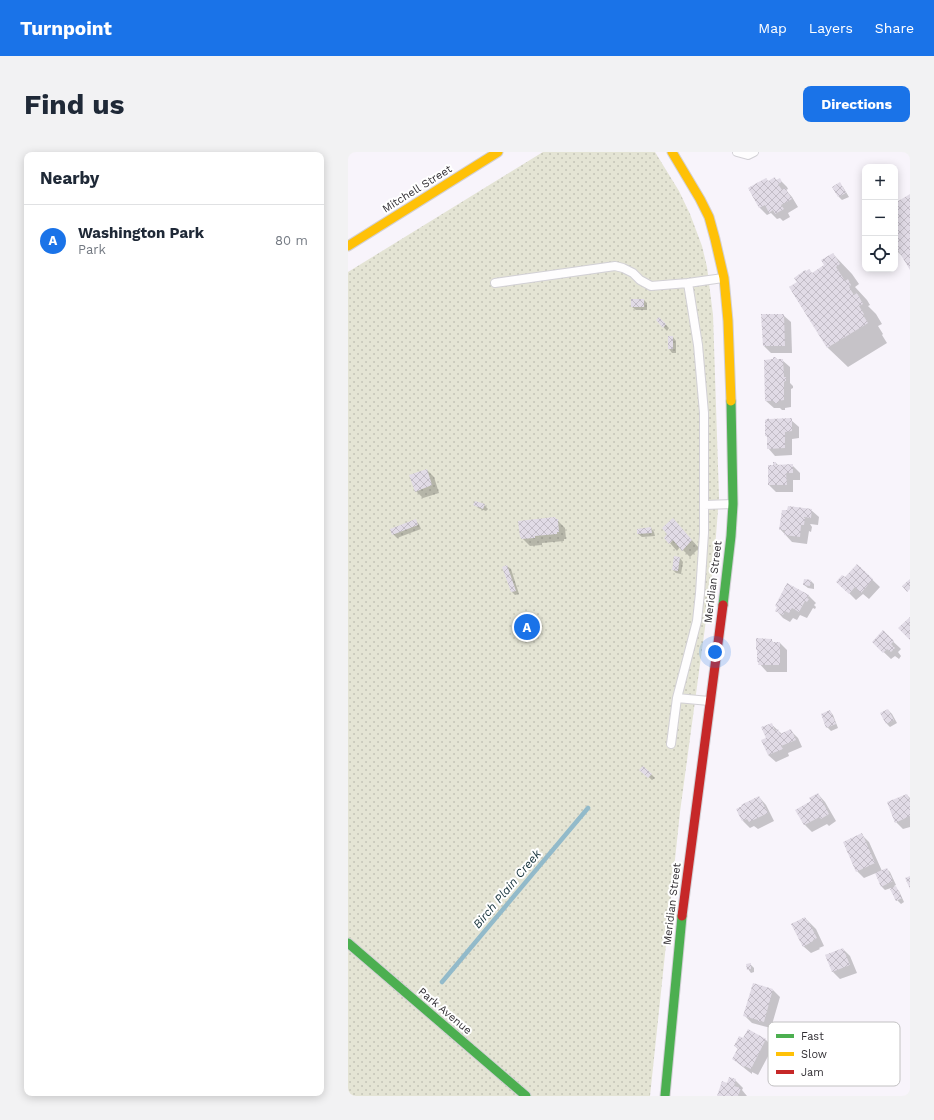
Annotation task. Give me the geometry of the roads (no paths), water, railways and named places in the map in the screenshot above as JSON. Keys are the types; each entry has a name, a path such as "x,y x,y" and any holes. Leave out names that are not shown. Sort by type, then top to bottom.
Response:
{"street":[{"name":"Mitchell Street","path":"348,246 498,152"},
{"name":"Meridian Street","path":"665,1096 683,905 725,591 733,504 728,321 724,278 709,217 676,154"},
{"name":"Park Avenue","path":"348,943 526,1096"}],"lane":[{"path":"738,152 748,156 754,152"},
{"path":"495,283 615,266 633,273 640,280 651,286 724,278"},
{"path":"671,744 677,698 697,621 704,533 704,413 698,345 688,283"},
{"path":"704,505 733,504"},
{"path":"677,698 710,701"}],"waterway":[{"name":"Birch Plain Creek","path":"442,982 588,808"}],"place":[{"name":"Washington Park","path":"527,627"}]}
